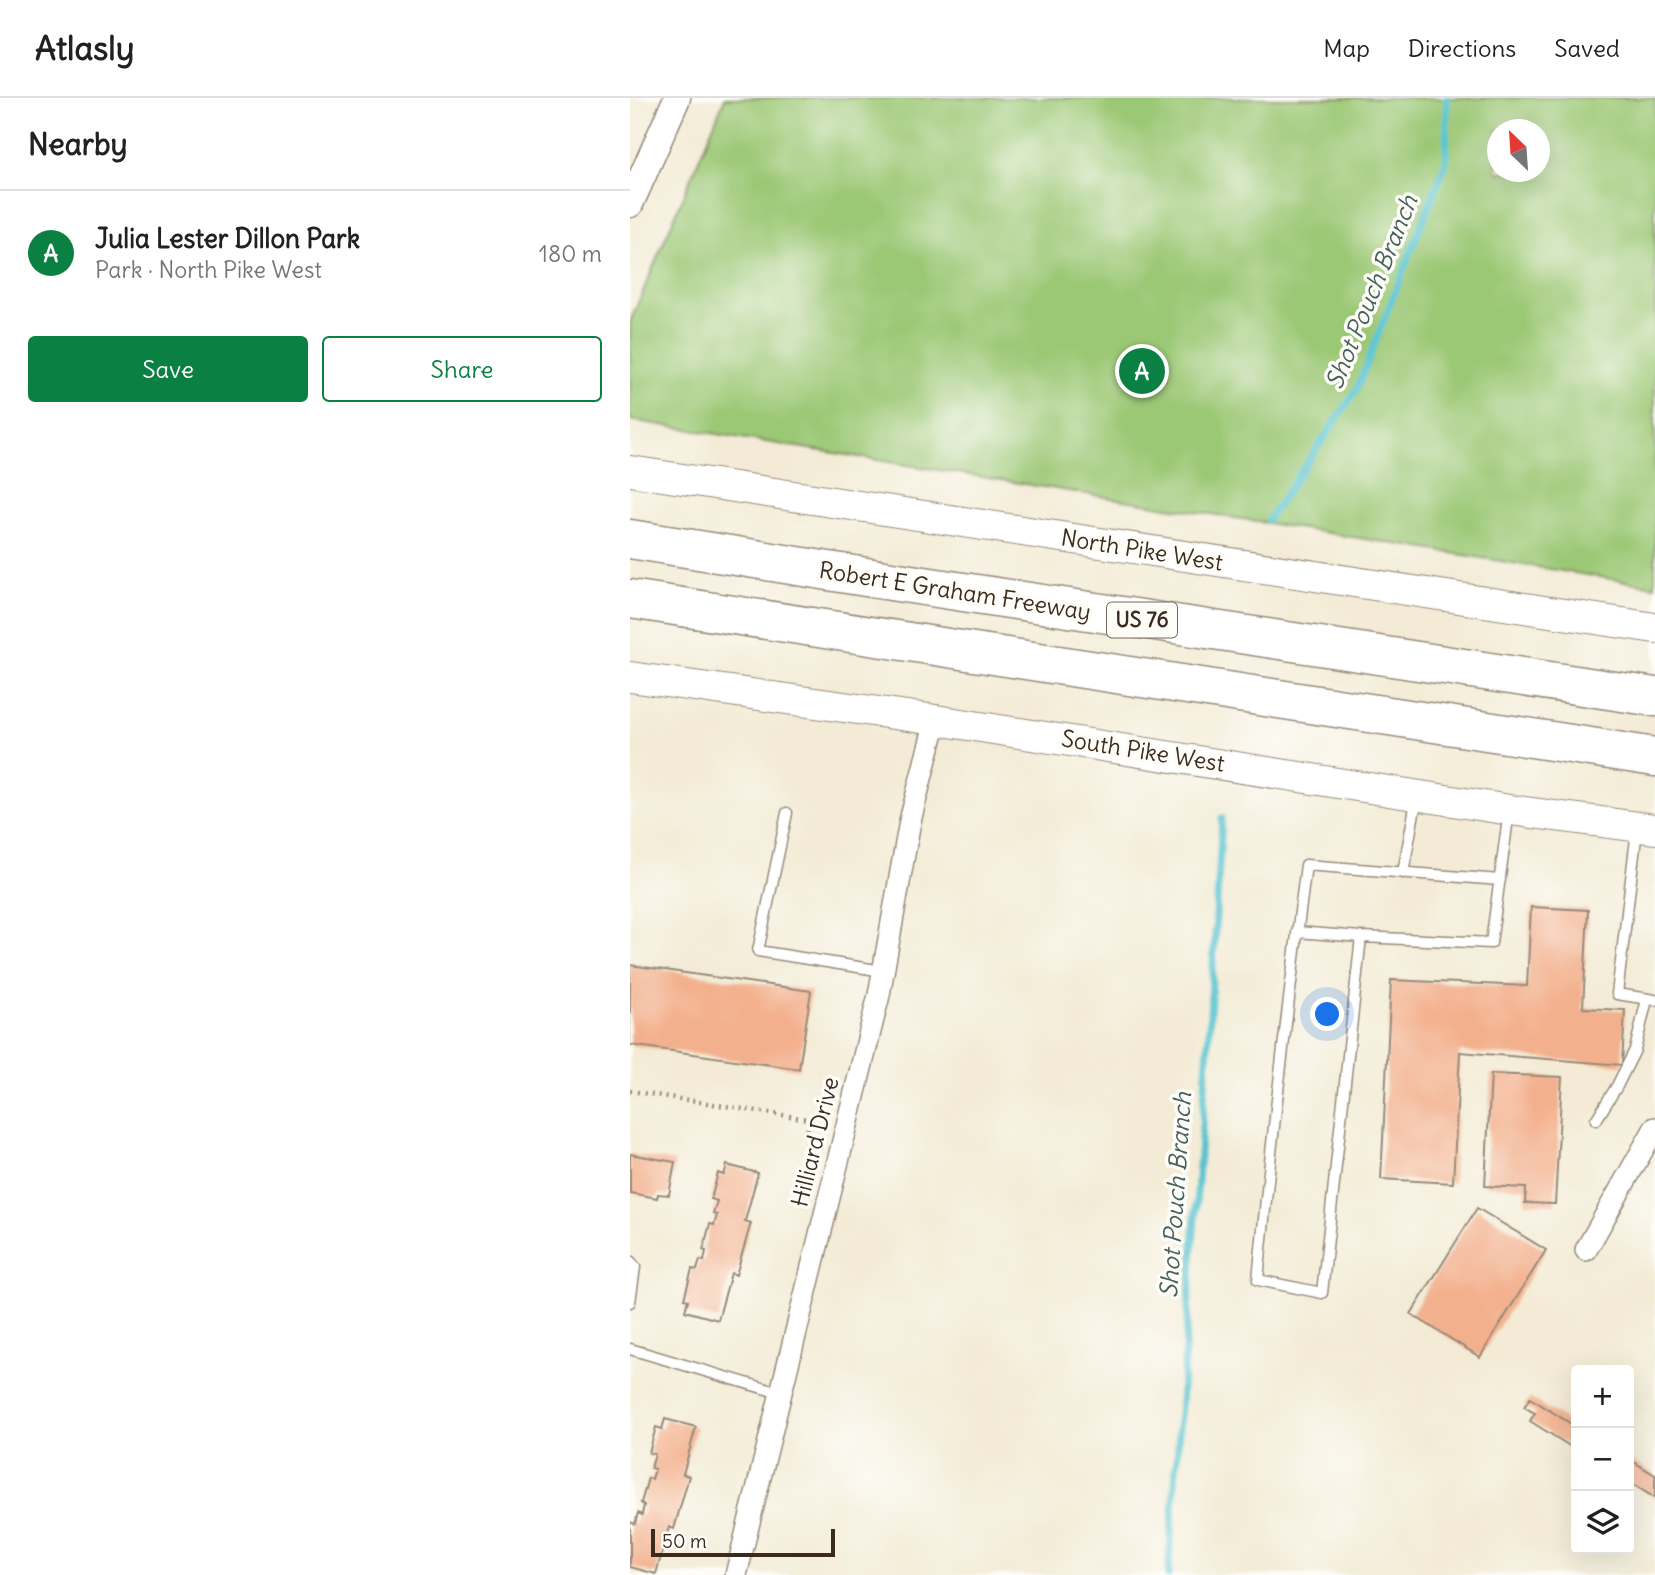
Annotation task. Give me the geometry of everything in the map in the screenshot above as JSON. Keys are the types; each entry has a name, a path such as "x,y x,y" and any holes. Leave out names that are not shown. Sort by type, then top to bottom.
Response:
{"highway":[{"name":"Robert E Graham Freeway","path":"630,539 1655,697"},
{"path":"630,599 1655,757"}],"main road":[{"name":"North Pike West","path":"630,471 1655,628"},
{"name":"South Pike West","path":"630,677 936,720 1417,793 1510,810 1646,828"}],"street":[{"path":"630,204 677,98"},
{"name":"Hilliard Drive","path":"736,1575 883,971 910,821 936,720"},
{"path":"1586,1250 1655,1128"}],"lane":[{"path":"1403,873 1417,793"},
{"path":"1297,932 1491,943 1510,810"},
{"path":"787,813 758,951 883,971"},
{"path":"1596,1120 1617,1086 1634,1050 1651,1000 1617,994 1646,828"},
{"path":"1361,937 1322,1293 1258,1280 1271,1138 1306,865 1500,880"},
{"path":"630,1261 635,1267 630,1302"},
{"path":"630,1349 780,1393"}],"path":[{"path":"630,1091 808,1119 807,1151"}],"green space":[{"path":"725,98 1655,98 1655,586 630,420 630,322"}],"building":[{"path":"1531,907 1588,910 1583,1008 1625,1010 1622,1065 1460,1052 1453,1183 1381,1179 1391,980 1527,986"},
{"path":"630,965 811,991 799,1069 630,1045"},
{"path":"1491,1074 1562,1077 1555,1204 1525,1203 1526,1188 1485,1186"},
{"path":"630,1154 675,1162 669,1195 658,1194 657,1198 630,1193"},
{"path":"727,1165 758,1173 745,1221 751,1223 736,1275 731,1273 718,1320 685,1311 688,1300 684,1299 692,1269 697,1270 700,1260 704,1261 706,1251 703,1250 710,1224 714,1225 717,1215 713,1214 717,1201 711,1199 718,1173 724,1175"},
{"path":"1477,1208 1546,1250 1480,1357 1411,1314"},
{"path":"1530,1398 1571,1424 1571,1447 1530,1421 1535,1413 1524,1407"},
{"path":"665,1419 696,1427 683,1474 689,1476 674,1529 669,1527 656,1574 630,1567 630,1522 635,1524 638,1513 642,1515 644,1505 641,1503 648,1478 652,1479 655,1469 651,1468 655,1454 649,1453 656,1427 662,1429"},
{"path":"1634,1462 1655,1475 1655,1498 1634,1485"}],"waterway":[{"name":"Shot Pouch Branch","path":"1268,520 1356,391 1446,162 1447,98"},
{"name":"Shot Pouch Branch","path":"1168,1575 1208,1047 1222,818"}],"place":[{"name":"Julia Lester Dillon Park","path":"1142,371"}]}
